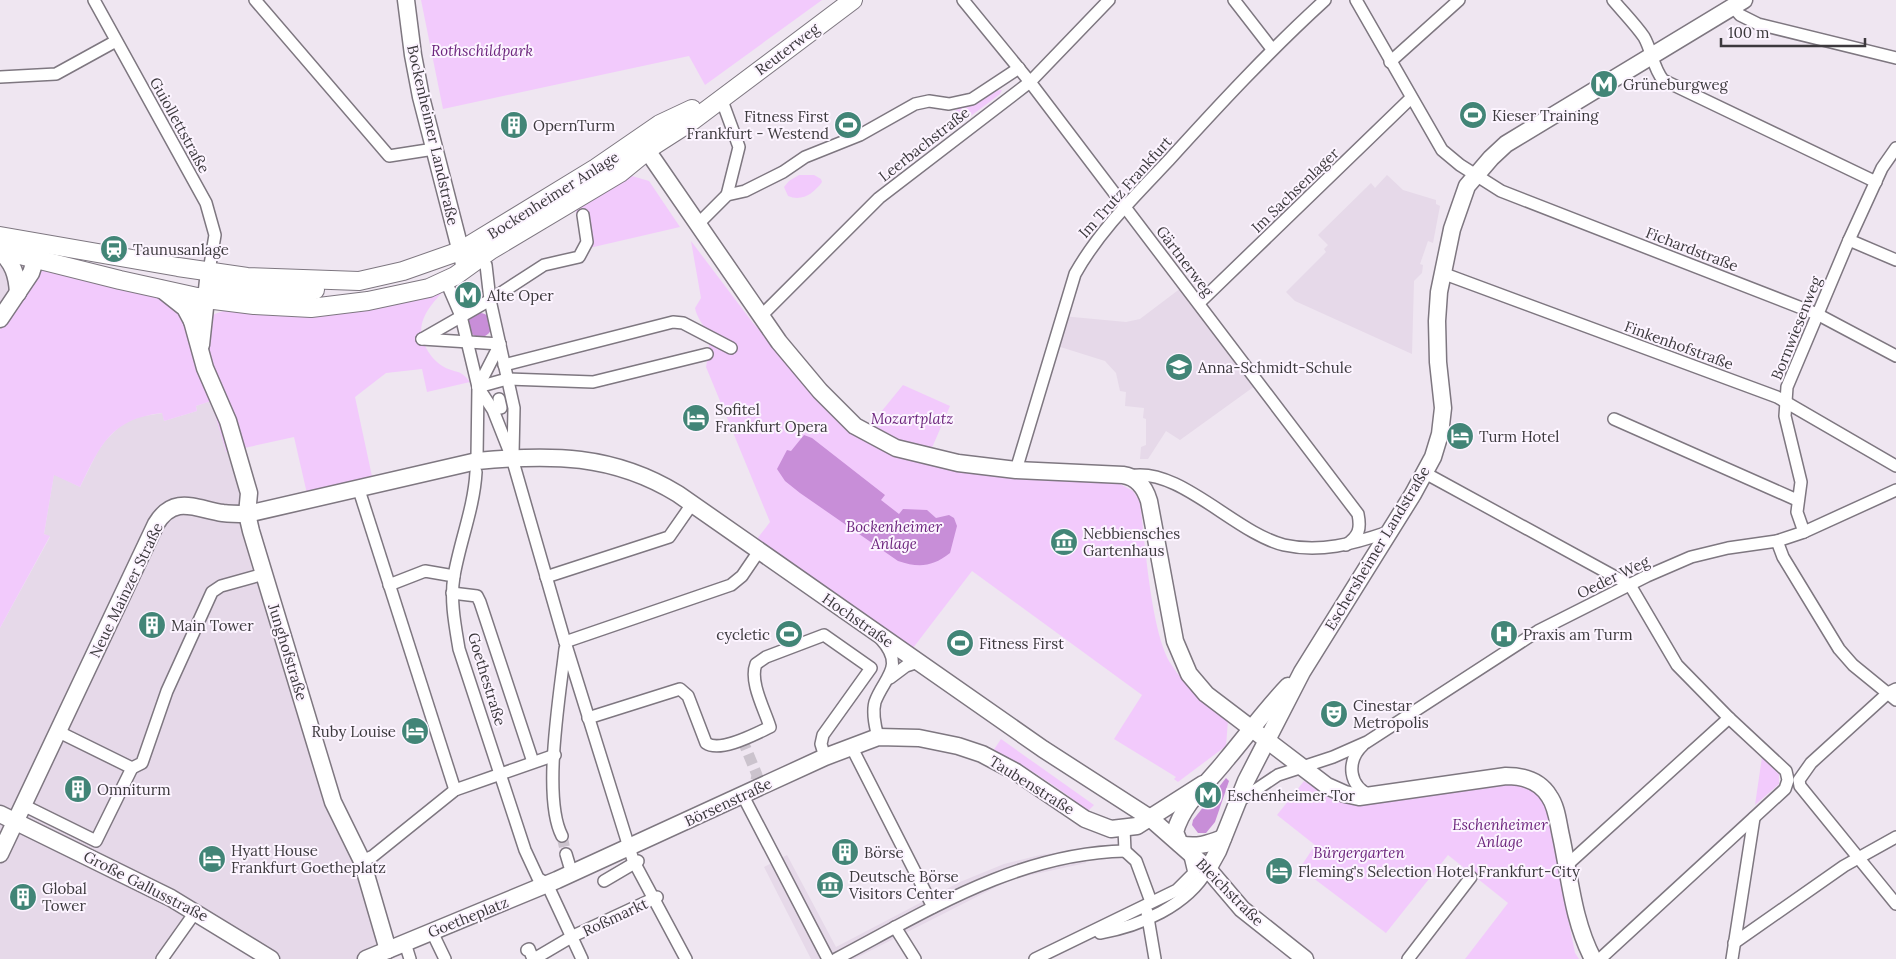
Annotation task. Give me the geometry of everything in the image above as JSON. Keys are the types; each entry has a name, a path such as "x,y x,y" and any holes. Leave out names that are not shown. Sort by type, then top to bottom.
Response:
{"main road":[{"name":"Bockenheimer Landstraße","path":"406,0 413,55 434,149 466,268"},
{"name":"Reuterweg","path":"647,151 853,0"},
{"name":"Eschersheimer Landstraße","path":"1266,740 1302,672 1425,473 1440,434 1443,408 1437,322 1442,273 1457,212 1467,186 1506,144 1738,2"},
{"name":"Reuterweg","path":"628,148 660,124 720,98"},
{"name":"Bockenheimer Anlage","path":"460,251 628,148 647,151"},
{"path":"647,151 778,342 820,391 855,426 896,448 958,463 1016,470 1130,476 1140,484 1149,501 1173,634 1182,662 1195,682 1206,694 1301,767 1339,792 1351,796 1372,796 1506,776 1528,779 1540,785 1550,798 1556,813 1574,909 1581,932 1593,959"},
{"name":"Bockenheimer Anlage","path":"485,260 620,173 647,151"},
{"path":"0,236 22,239 39,251 159,288 229,302 311,308 368,300 429,288 446,282 466,268 485,260"},
{"path":"0,250 39,251 75,249 199,273 262,279 349,282"},
{"path":"0,250 10,260 14,268 18,293"},
{"path":"0,319 31,273 39,251"},
{"path":"205,296 224,287 281,292 329,289 349,282 403,271 460,251"},
{"path":"159,288 199,273"},
{"path":"199,273 205,296"},
{"path":"159,288 185,308 198,324 229,302"},
{"name":"Junghofstraße","path":"205,296 196,305 200,352 228,421 249,492 247,514 334,802 352,845 362,861 388,950"},
{"name":"Neue Mainzer Straße","path":"0,854 160,518 169,510 182,505 222,513 247,514 359,490 476,461 512,458"},
{"name":"Hochstraße","path":"512,458 576,458 615,466 652,480 692,504 1043,749 1150,818 1184,847"},
{"name":"Eschersheimer Landstraße","path":"1251,729 1269,706 1302,672"},
{"path":"1124,829 1137,826 1203,784 1225,762 1251,729"},
{"name":"Taubenstraße","path":"851,746 878,737 919,738 982,754 1016,772 1085,819 1101,826 1124,829"},
{"path":"1208,869 1236,803 1266,740"},
{"name":"Börsenstraße","path":"571,863 634,857 743,796 851,746"},
{"path":"1225,762 1238,773 1236,803"},
{"path":"1203,784 1177,825 1175,832 1184,847 1199,846 1222,838"},
{"name":"Große Gallusstraße","path":"0,814 196,911 271,959"},
{"name":"Bleichstraße","path":"1184,847 1208,869 1246,913 1305,959"},
{"name":"Goetheplatz","path":"388,950 407,953 432,932 547,884 571,863"},
{"path":"366,959 388,950"}],"street":[{"name":"Guiollettstraße","path":"94,0 206,203 215,235 199,273"},
{"path":"255,0 389,156 434,149"},
{"name":"Gärtnerweg","path":"963,0 1030,82 1358,514 1360,530 1356,538 1346,544"},
{"name":"Leerbachstraße","path":"761,316 879,198 1030,82 1109,0"},
{"path":"1234,0 1272,49"},
{"name":"Im Trutz Frankfurt","path":"1016,470 1075,274 1086,253 1125,207 1272,49 1325,0"},
{"path":"1356,0 1442,150 1476,175"},
{"path":"1390,62 1459,0"},
{"path":"1613,0 1657,51 1657,73 1663,80 1876,182"},
{"path":"1738,2 1740,15 1758,24 1896,58"},
{"path":"0,77 56,74 116,41"},
{"path":"727,195 745,191 783,172 805,156 860,134 915,104 929,101 949,104 972,99 1019,68"},
{"path":"698,224 727,195 739,147 720,98"},
{"name":"Im Sachsenlager","path":"1199,303 1411,98"},
{"name":"Bornwiesenweg","path":"1804,532 1797,512 1800,482 1785,416 1787,387 1849,240 1882,168 1895,154"},
{"name":"Fichardstraße","path":"1476,175 1501,191 1817,314 1896,356"},
{"path":"500,344 422,339 490,300 544,265 579,257 587,242 583,215"},
{"path":"1849,240 1896,260"},
{"path":"485,260 490,300 513,405 512,458"},
{"name":"Finkenhofstraße","path":"1442,273 1785,401 1896,466"},
{"path":"448,286 461,316 478,387 477,457"},
{"path":"504,365 673,322 683,323 731,348"},
{"path":"551,353 553,341"},
{"path":"478,387 500,344"},
{"path":"478,387 507,379 593,382 707,354"},
{"path":"478,387 498,402 513,405"},
{"path":"498,402 512,458 565,642 634,857 690,959"},
{"path":"1614,419 1798,500"},
{"name":"Goethestraße","path":"476,472 475,494 454,576 452,593 459,649 525,850 538,878 547,884"},
{"path":"1425,473 1630,585 1677,665 1800,786 1896,904"},
{"path":"1130,476 1137,475 1153,478 1175,485 1263,538 1282,544 1314,549 1346,544 1388,532"},
{"path":"359,490 455,790"},
{"name":"Oeder Weg","path":"1301,767 1366,742 1538,631 1630,585 1691,557 1728,548 1778,540 1804,532 1896,490"},
{"path":"546,577 669,537 692,504"},
{"path":"1600,959 1754,818 1811,763 1893,694 1853,665 1839,648 1783,557 1778,540"},
{"path":"565,642 736,582 759,551"},
{"path":"389,584 425,571 454,576"},
{"path":"58,732 132,768 138,767 142,763 176,670 215,590 264,574"},
{"path":"452,593 477,596 480,602 533,762"},
{"path":"875,633 885,643 891,655 893,666 890,678 874,704 878,737"},
{"path":"588,718 680,689 688,696 703,738 710,746 721,747 770,727 756,684 754,675 756,664 766,657 824,635 871,668 823,735 821,744 825,757"},
{"path":"562,836 557,826 555,755 565,642"},
{"path":"890,678 906,666 918,662"},
{"path":"1567,865 1729,718"},
{"name":"Oeder Weg","path":"1366,742 1355,755 1352,773 1360,790 1372,796"},
{"path":"851,746 933,907"},
{"path":"362,861 373,856 455,790 555,755"},
{"path":"1236,803 1270,780 1301,767"},
{"path":"23,806 96,841 132,768"},
{"path":"743,796 828,959"},
{"path":"1732,959 1754,818"},
{"path":"1124,829 1124,851"},
{"path":"1734,943 1859,858 1896,837"},
{"path":"1035,959 1086,936 1151,901 1177,890 1192,877 1194,868 1184,847"},
{"path":"836,959 933,907 1006,874 1041,863 1085,854 1124,851 1136,861 1151,901 1146,913 1155,959"},
{"path":"604,881 634,857"},
{"path":"1086,936 1108,932 1148,919 1177,902 1208,869"},
{"path":"1408,959 1471,877"},
{"name":"Roßmarkt","path":"547,884 575,941"},
{"path":"1193,887 1212,884 1224,888"},
{"path":"656,898 686,959"},
{"name":"Roßmarkt","path":"531,956 575,941 656,898"},
{"path":"162,959 196,911"},
{"path":"895,927 915,959"},
{"path":"432,932 445,959"},
{"path":"575,941 582,959"}],"shaded area":[{"path":"1387,175 1403,190 1436,200 1436,204 1440,206 1433,243 1428,241 1420,264 1423,265 1422,273 1414,281 1412,354 1295,301 1286,292 1326,252 1324,249 1328,245 1318,235 1371,183 1375,188"},
{"path":"0,250 36,258 0,309"},
{"name":"Anna-Schmidt-Schule","path":"1185,285 1259,383 1180,440 1166,431 1148,459 1140,459 1141,447 1146,445 1146,419 1143,418 1144,408 1125,406 1126,392 1120,391 1116,373 1105,361 1054,345 1062,316 1126,322 1140,319"},
{"path":"480,313 485,314 491,320 491,330 485,336 480,337 475,336 469,330 468,325 469,320 475,314"},
{"path":"211,401 385,949 358,959 279,959 195,907 157,959 0,959 0,628 50,537 44,534 54,474 80,487 97,453 105,441 121,425 138,417 163,413 164,421 197,411 196,406"},
{"path":"804,435 812,438 885,495 881,500 899,514 903,509 927,510 936,518 949,515 954,518 957,526 950,553 931,564 925,565 912,565 898,561 785,481 777,469 787,450 791,451"},
{"path":"1226,778 1229,781 1215,822 1206,833 1198,833 1192,825 1193,820"},
{"path":"1083,849 1086,863 1012,879 854,959 811,959 764,867 787,855 836,947 960,882 1004,864 1040,855"}],"green space":[{"name":"Rothschildpark","path":"421,0 822,0 705,85 689,56 443,109"},
{"path":"997,90 1002,90 1000,94 964,121 956,117 955,111 959,108 971,105"},
{"path":"799,175 814,175 821,179 822,182 807,195 793,198 788,196 784,187 789,181"},
{"path":"632,176 649,181 680,227 585,249 575,208"},
{"name":"Bockenheimer Anlage","path":"691,241 753,323 815,394 853,430 1015,474 1120,484 1133,491 1140,502 1150,586 1158,632 1164,650 1177,673 1190,688 1204,702 1228,720 1226,746 1178,782 1174,779 1176,777 1114,739 1142,695 972,571 913,648 757,539 770,522 706,367 709,340 695,308 701,298"},
{"name":"Taunusanlage","path":"42,267 159,288 200,319 244,304 254,305 448,286 431,305 423,320 421,327 424,344 435,360 444,367 460,373 470,382 427,392 422,369 386,373 355,397 373,481 308,498 294,437 226,452 211,401 196,406 197,411 164,421 162,413 131,421 119,428 102,446 80,487 54,475 44,534 50,536 0,628 0,330"},
{"name":"Mozartplatz","path":"903,385 950,406 931,450 899,443 868,428"},
{"path":"1001,739 1094,805 1088,811 1042,778 993,751"},
{"path":"1762,757 1779,774 1779,784 1755,805"},
{"name":"Eschenheimer Anlage","path":"1304,781 1334,801 1519,781 1534,787 1545,802 1575,953 1579,959 1465,959 1508,903 1448,855 1386,933 1300,868 1315,845 1277,815"}],"tunnel":[{"path":"742,739 757,775 754,791"},
{"path":"562,836 566,854"}],"place":[{"name":"Grüneburgweg","path":"1604,84"},
{"name":"Kieser Training","path":"1473,115"},
{"name":"OpernTurm","path":"514,125"},
{"name":"Fitness First Frankfurt - Westend","path":"848,125"},
{"name":"Taunusanlage","path":"114,249"},
{"name":"Alte Oper","path":"468,295"},
{"name":"Anna-Schmidt-Schule","path":"1179,367"},
{"name":"Sofitel Frankfurt Opera","path":"696,418"},
{"name":"Turm Hotel","path":"1460,436"},
{"name":"Nebbiensches Gartenhaus","path":"1064,542"},
{"name":"Main Tower","path":"152,625"},
{"name":"cycletic","path":"789,634"},
{"name":"Praxis am Turm","path":"1504,634"},
{"name":"Fitness First","path":"960,643"},
{"name":"Cinestar Metropolis","path":"1334,714"},
{"name":"Ruby Louise","path":"415,731"},
{"name":"Omniturm","path":"78,789"},
{"name":"Eschenheimer Tor","path":"1208,795"},
{"name":"Börse","path":"845,852"},
{"name":"Hyatt House Frankfurt Goetheplatz","path":"212,859"},
{"name":"Fleming's Selection Hotel Frankfurt-City","path":"1279,871"},
{"name":"Deutsche Börse Visitors Center","path":"830,885"},
{"name":"Global Tower","path":"23,897"}],"park label":[{"name":"Bürgergarten","path":"1359,852"}]}
